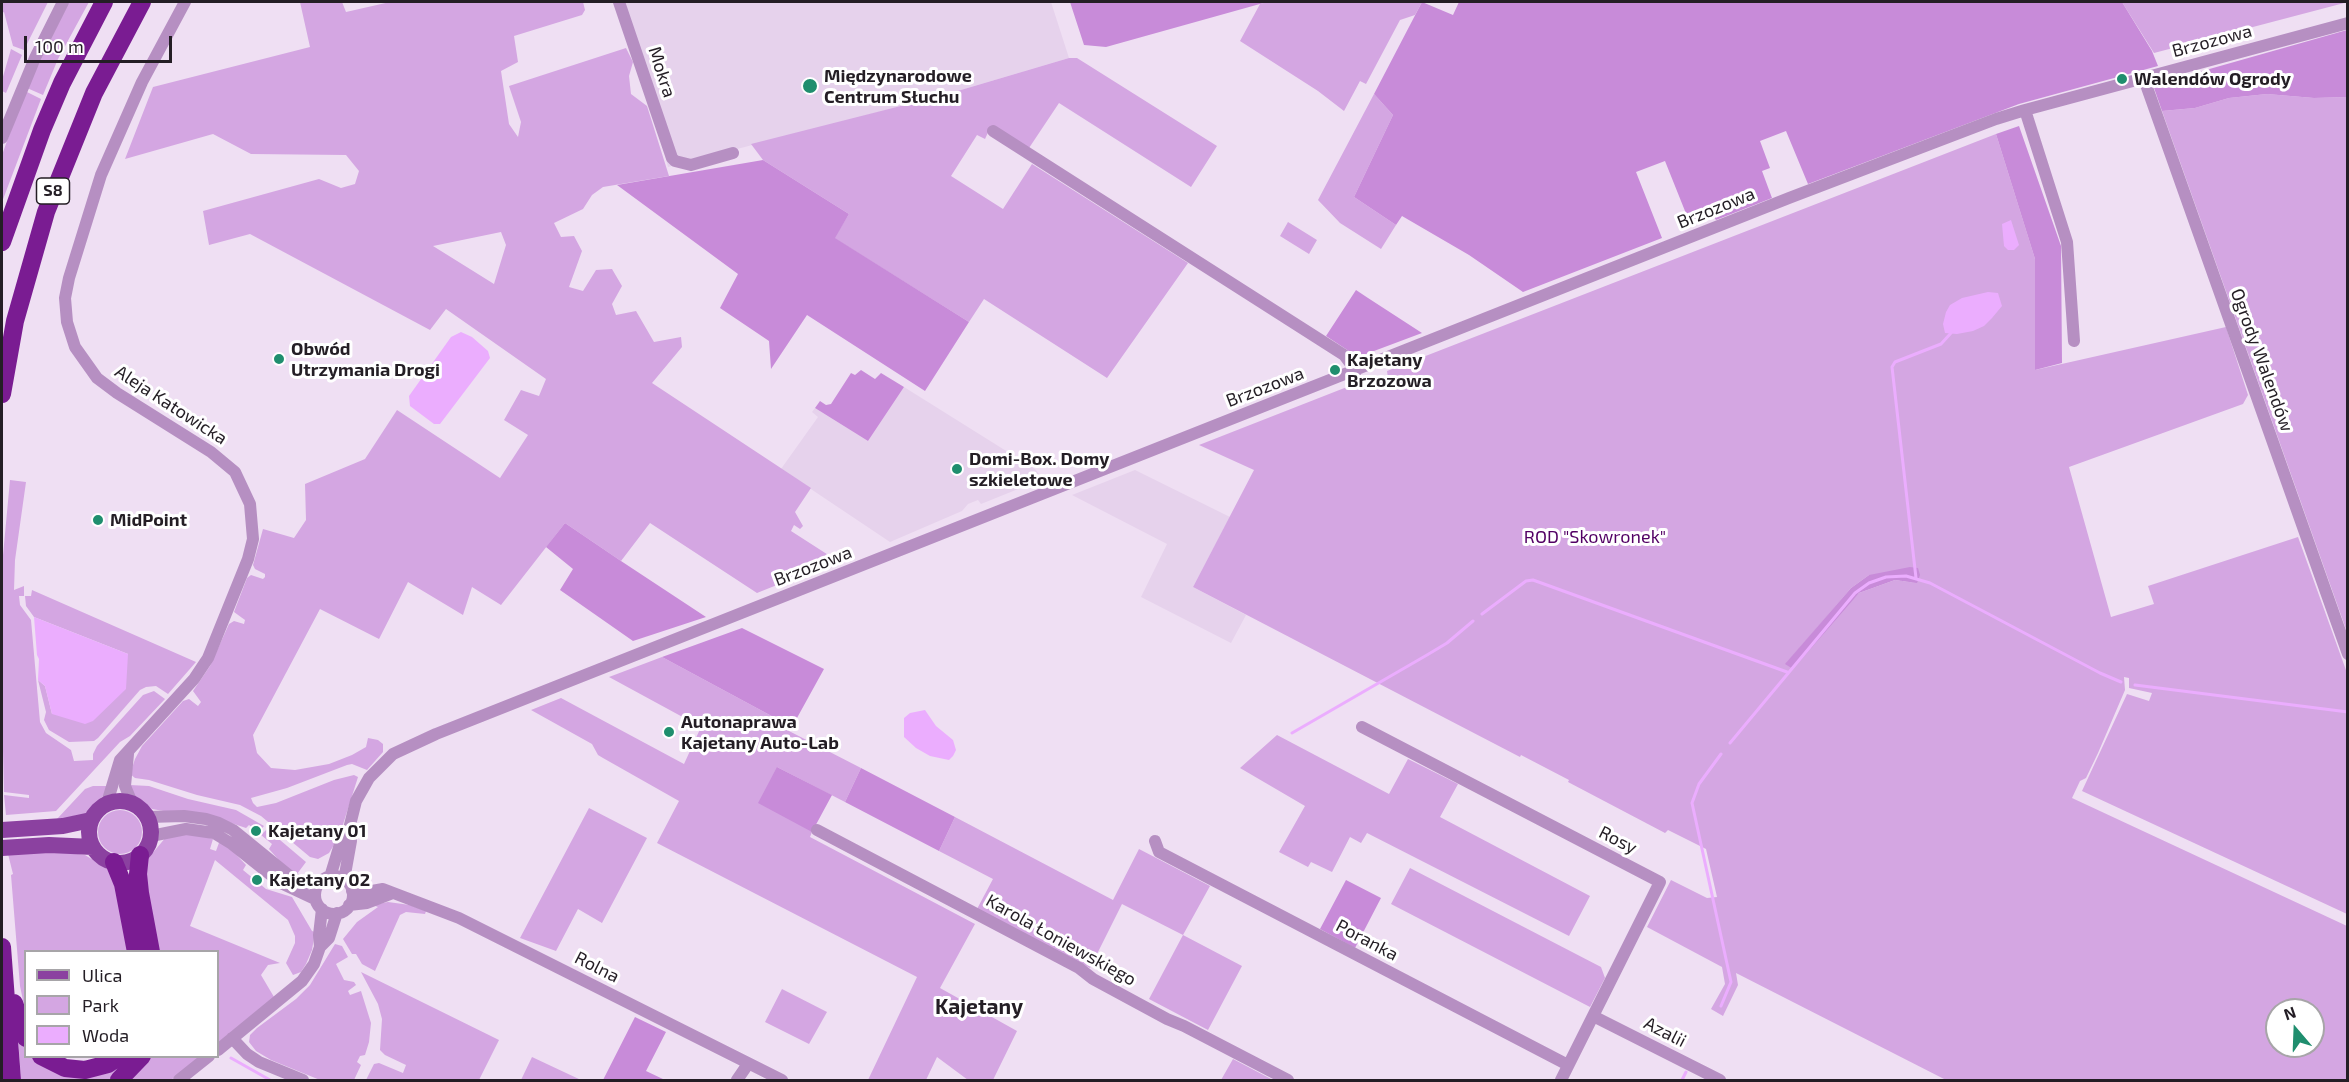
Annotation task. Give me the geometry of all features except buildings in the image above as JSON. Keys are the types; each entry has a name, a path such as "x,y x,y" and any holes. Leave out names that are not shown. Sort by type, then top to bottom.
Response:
{"highway":[{"name":"S8","path":"2,242 42,130 62,83 105,2"},
{"name":"S8","path":"2,394 25,283 55,186 94,93 142,2"},
{"path":"141,855 138,874 151,950"},
{"path":"114,862 123,884 136,950"},
{"path":"2,946 16,1016 24,1034"},
{"path":"2,946 12,1080"},
{"path":"45,1058 65,1068 85,1070 108,1064 117,1058"},
{"path":"119,1080 140,1058"}],"main road":[{"path":"119,800 132,803 141,808 147,817 151,836 146,848 141,855 128,862 114,862 104,858 93,847 89,832 91,820 106,803 119,800"},
{"path":"2,830 63,826 91,820"},
{"path":"2,848 49,845 93,847"}],"street":[{"path":"2,138 31,66 63,2"},
{"name":"Aleja Katowicka","path":"106,803 120,760 128,754 143,734 194,679 208,658 248,559 253,538 250,504 235,472 220,458 97,378 75,347 67,322 65,298 69,278 101,175 142,82 186,2"},
{"name":"Mokra","path":"619,2 670,154 675,161 691,165 733,153"},
{"name":"Brzozowa","path":"325,880 334,869 341,841 349,829 356,801 369,778 383,763 410,745 1789,198 2025,110 2348,23"},
{"name":"Ogrody Walendów","path":"2144,79 2348,654"},
{"path":"2025,110 2067,242 2074,341"},
{"path":"993,131 1347,356 1356,371"},
{"name":"Rosy","path":"1362,727 1660,882 1561,1080"},
{"path":"128,754 125,782 132,803"},
{"path":"147,817 184,816 219,823 233,830 292,878 306,884 325,880 344,880 352,891 349,905"},
{"path":"151,836 186,829 214,833 232,844 281,884 337,913"},
{"name":"Brzozowa","path":"344,880 351,841 349,829"},
{"name":"Karola Łoniewskiego","path":"816,830 1078,968 1093,979 1167,1019 1288,1080"},
{"name":"Poranka","path":"1155,841 1159,852 1568,1065"},
{"path":"321,947 316,889 325,880"},
{"name":"Rolna","path":"352,891 361,893 384,889 465,921 782,1080"},
{"path":"219,1049 295,988 308,973 321,947 329,938 337,913 349,905 367,903 393,893"},
{"name":"Azalii","path":"1593,1016 1720,1080"},
{"path":"232,1038 247,1054 259,1062 303,1080"},
{"path":"179,1080 206,1058"},
{"path":"737,1080 747,1064"}],"shaded area":[{"name":"Międzynarodowe Centrum Słuchu","path":"625,2 1051,2 1069,58 944,95 668,167"},
{"path":"1070,2 1267,2 1106,47 1084,45"},
{"path":"1422,2 1453,15 1459,2 2122,2 2152,51 2158,66 2019,104 1808,184 1786,131 1760,141 1770,168 1762,171 1772,198 1716,220 1714,217 1691,226 1665,161 1636,172 1662,238 1523,292 1469,255 1402,216 1396,225 1354,197 1393,115 1374,94"},
{"path":"2347,30 2347,97 2314,98 2267,94 2229,98 2195,108 2162,111 2153,85"},
{"path":"2019,126 2061,246 2062,363 2035,370 2035,259 1996,134"},
{"path":"763,160 849,214 835,238 969,322 925,391 807,315 771,369 769,341 720,308 738,274 617,185"},
{"path":"1356,290 1422,333 1358,357 1326,336"},
{"path":"861,370 875,379 881,373 904,387 868,441 815,408 820,401 826,405 831,404 851,373 855,375"},
{"path":"904,387 1035,469 1043,479 981,504 978,500 968,504 962,511 890,542 781,469 818,417 812,412 815,408 868,441"},
{"path":"1135,470 1230,517 1193,587 1246,615 1231,643 1141,597 1167,544 1072,495"},
{"path":"565,523 706,617 633,641 560,590 573,569 546,547"},
{"path":"1910,567 1918,568 1920,575 1917,583 1895,580 1859,593 1793,669 1785,664 1851,588 1869,575"},
{"path":"742,628 824,669 792,727 662,657"},
{"path":"777,767 832,795 812,832 758,803"},
{"path":"861,768 955,817 939,851 845,802"},
{"path":"1346,880 1381,898 1355,948 1320,929"},
{"path":"635,1017 666,1032 646,1071 665,1080 603,1080"}],"green space":[{"path":"2,2 48,2 24,50 13,46 4,12 2,13"},
{"path":"69,2 89,2 58,59 43,95 27,88"},
{"path":"300,2 342,2 346,12 390,2 583,2 585,10 582,15 514,36 518,62 501,71 509,124 518,137 521,122 509,86 626,48 633,62 629,76 631,94 647,106 669,176 603,187 592,195 583,209 554,223 561,237 574,236 582,251 569,287 583,291 596,270 612,269 622,286 612,304 616,315 636,311 654,342 681,337 682,347 652,383 811,488 795,512 803,526 800,529 794,525 791,531 833,558 829,564 757,593 650,523 621,561 565,523 501,605 472,587 463,615 408,582 379,639 320,609 253,735 257,753 271,768 295,770 329,764 352,755 366,747 368,738 378,740 383,744 383,752 367,770 352,764 347,765 287,788 251,798 257,807 276,803 334,780 354,775 358,777 339,837 329,853 318,859 310,857 261,816 240,805 135,778 130,774 135,759 142,746 183,701 189,699 198,706 201,702 193,691 210,666 229,624 234,621 244,624 245,620 234,612 247,578 251,575 263,579 265,577 265,574 255,569 253,565 263,529 294,538 306,520 305,484 365,459 397,410 500,478 528,435 504,420 521,390 539,396 546,379 446,309 430,330 250,234 209,245 203,211 319,179 341,188 355,184 359,171 346,155 251,154 213,134 125,159 153,87 310,47","holes":["501,232 506,245 494,284 433,246"]},
{"path":"1267,2 1422,2 1415,15 1400,20 1366,84 1360,81 1344,111 1318,91 1240,41 1260,4"},
{"path":"2122,2 2348,2 2154,53"},
{"path":"11,49 22,55 6,93 2,91 2,80"},
{"path":"1069,58 1077,58 1217,146 1191,187 1059,103 1029,148 991,126 985,139 977,135 951,176 1003,209 1032,164 1188,263 1107,378 984,299 969,322 834,238 849,214 763,160 751,144 944,95"},
{"path":"25,91 41,99 2,202 2,155"},
{"path":"1374,94 1393,115 1354,197 1396,225 1381,249 1340,223 1318,200"},
{"path":"2267,94 2314,98 2347,97 2347,632 2162,111 2195,108 2229,98"},
{"name":"ROD \"Skowronek\"","path":"1996,134 2035,259 2035,370 2226,327 2248,395 2243,404 2069,467 2111,617 2154,604 2148,586 2298,537 2347,673 2347,914 2082,791 2127,694 2149,701 2152,693 2129,688 2129,678 2124,677 2125,690 2098,753 2086,778 2080,781 2072,798 2347,926 2347,1080 1946,1080 1736,973 1738,985 1723,1016 1711,1009 1725,984 1722,967 1647,927 1671,880 1707,898 1717,897 1706,849 1668,830 1665,833 1568,782 1569,780 1521,755 1520,757 1193,587 1254,470 1199,445 1375,376 1380,381 1388,378 1387,371","holes":["1869,575 1917,583 1895,580 1859,593 1786,664 1851,588"]},
{"path":"1288,222 1317,240 1309,254 1280,236"},
{"path":"10,480 26,482 15,560 14,590 24,586 24,596 19,596 20,605 31,620 40,722 46,733 71,750 74,761 93,760 97,746 143,695 154,691 165,699 130,736 120,742 56,811 6,815 4,795 29,798 29,795 4,792 2,566"},
{"path":"32,590 196,662 168,694 156,686 140,690 94,741 69,742 49,730 44,720 46,712 38,680 45,686 52,714 128,654 34,617 26,606 25,596 31,596"},
{"path":"662,657 792,727 789,731 861,768 845,802 777,767 812,832 810,837 975,924 940,988 1017,1031 993,1080 968,1080 937,1057 926,1080 868,1080 917,977 657,843 679,801 598,755 592,744 531,710 561,698 684,764 701,727 609,677"},
{"path":"1277,735 1389,794 1408,759 1458,784 1440,817 1590,896 1569,936 1367,833 1361,843 1350,837 1332,872 1311,862 1308,867 1279,852 1305,806 1240,768"},
{"path":"130,785 149,786 188,799 236,810 264,826 258,832 249,825 246,828 228,822 152,809 135,796"},
{"path":"93,786 109,786 87,813 76,819 57,819 85,789"},
{"path":"589,808 647,838 602,923 578,909 556,951 520,938"},
{"path":"120,810 136,816 142,832 136,848 120,854 104,848 98,832 104,816"},
{"path":"955,817 1113,900 1139,849 1210,886 1183,935 1122,904 1090,968 977,909 993,879 939,851"},
{"path":"267,829 306,862 297,874 286,868 269,849 272,844 261,835"},
{"path":"188,832 213,839 210,849 216,851 220,840 246,865 243,870 266,889 292,897 312,931 315,932 312,950 306,964 301,972 293,975 286,963 295,943 295,936 288,920 215,860 190,926 280,963 268,965 261,975 274,997 219,1042 219,950 157,950 146,894 146,861 166,837"},
{"path":"55,851 85,855 105,867 112,873 130,950 24,950 24,1005 20,986 11,875 13,874 8,854"},
{"path":"1410,868 1601,967 1605,978 1590,1007 1391,904"},
{"path":"388,902 410,905 426,911 425,914 406,912 400,915 375,971 362,964 356,954 352,954 343,939 357,922 378,907 373,905"},
{"path":"1183,935 1242,966 1208,1030 1149,999"},
{"path":"335,944 342,946 348,957 336,964 344,980 354,982 356,985 348,991 350,995 361,991 371,1023 369,1042 365,1055 360,1056 357,1062 361,1065 354,1080 320,1080 271,1060 256,1051 249,1042 250,1035 257,1028 296,999 310,985"},
{"path":"361,972 499,1040 479,1080 366,1080 374,1064 379,1063 403,1073 406,1065 385,1055 380,1050 382,1019 378,1004"},
{"path":"782,989 827,1012 809,1044 765,1022"},
{"path":"18,1036 24,1045 24,1058 35,1058 50,1069 134,1058 111,1080 21,1080"},
{"path":"532,1057 581,1080 521,1080"},
{"path":"149,1058 199,1058 171,1080 128,1080"},
{"path":"1233,1059 1273,1080 1221,1080"}],"water":[{"path":"2011,220 2019,245 2014,250 2008,250 2004,246 2002,224"},
{"path":"1988,292 1998,293 2002,306 1984,326 1957,334 1945,333 1943,324 1950,305 1962,298"},
{"path":"461,332 472,337 488,351 490,358 440,424 434,424 410,406 409,396 451,337"},
{"path":"34,617 128,654 126,689 93,721 85,724 52,714 45,686 38,680 39,659"},
{"path":"925,710 936,726 953,740 956,750 949,760 930,756 916,748 904,737 904,718 910,713"}],"waterway":[{"path":"1916,578 1892,367 1895,362 1941,344 1951,333"},
{"path":"1730,743 1855,593 1869,583 1886,577 1906,576 1930,583 2121,682"},
{"path":"1482,614 1526,581 1533,580 1787,672"},
{"path":"1292,733 1447,643 1473,621"},
{"path":"2135,685 2348,712"},
{"path":"1721,754 1699,784 1692,803 1731,982 1721,1006"},
{"path":"231,1058 270,1080"},
{"path":"1682,1080 1686,1072"}],"place":[{"name":"Walendów Ogrody","path":"2122,79"},
{"name":"Międzynarodowe Centrum Słuchu","path":"810,86"},
{"name":"Obwód Utrzymania Drogi","path":"279,359"},
{"name":"Kajetany Brzozowa","path":"1335,370"},
{"name":"Domi-Box. Domy szkieletowe","path":"957,469"},
{"name":"MidPoint","path":"98,520"},
{"name":"Autonaprawa Kajetany Auto-Lab","path":"669,732"},
{"name":"Kajetany 01","path":"256,831"},
{"name":"Kajetany 02","path":"257,880"}],"district":[{"name":"Kajetany","path":"979,1007"}]}
